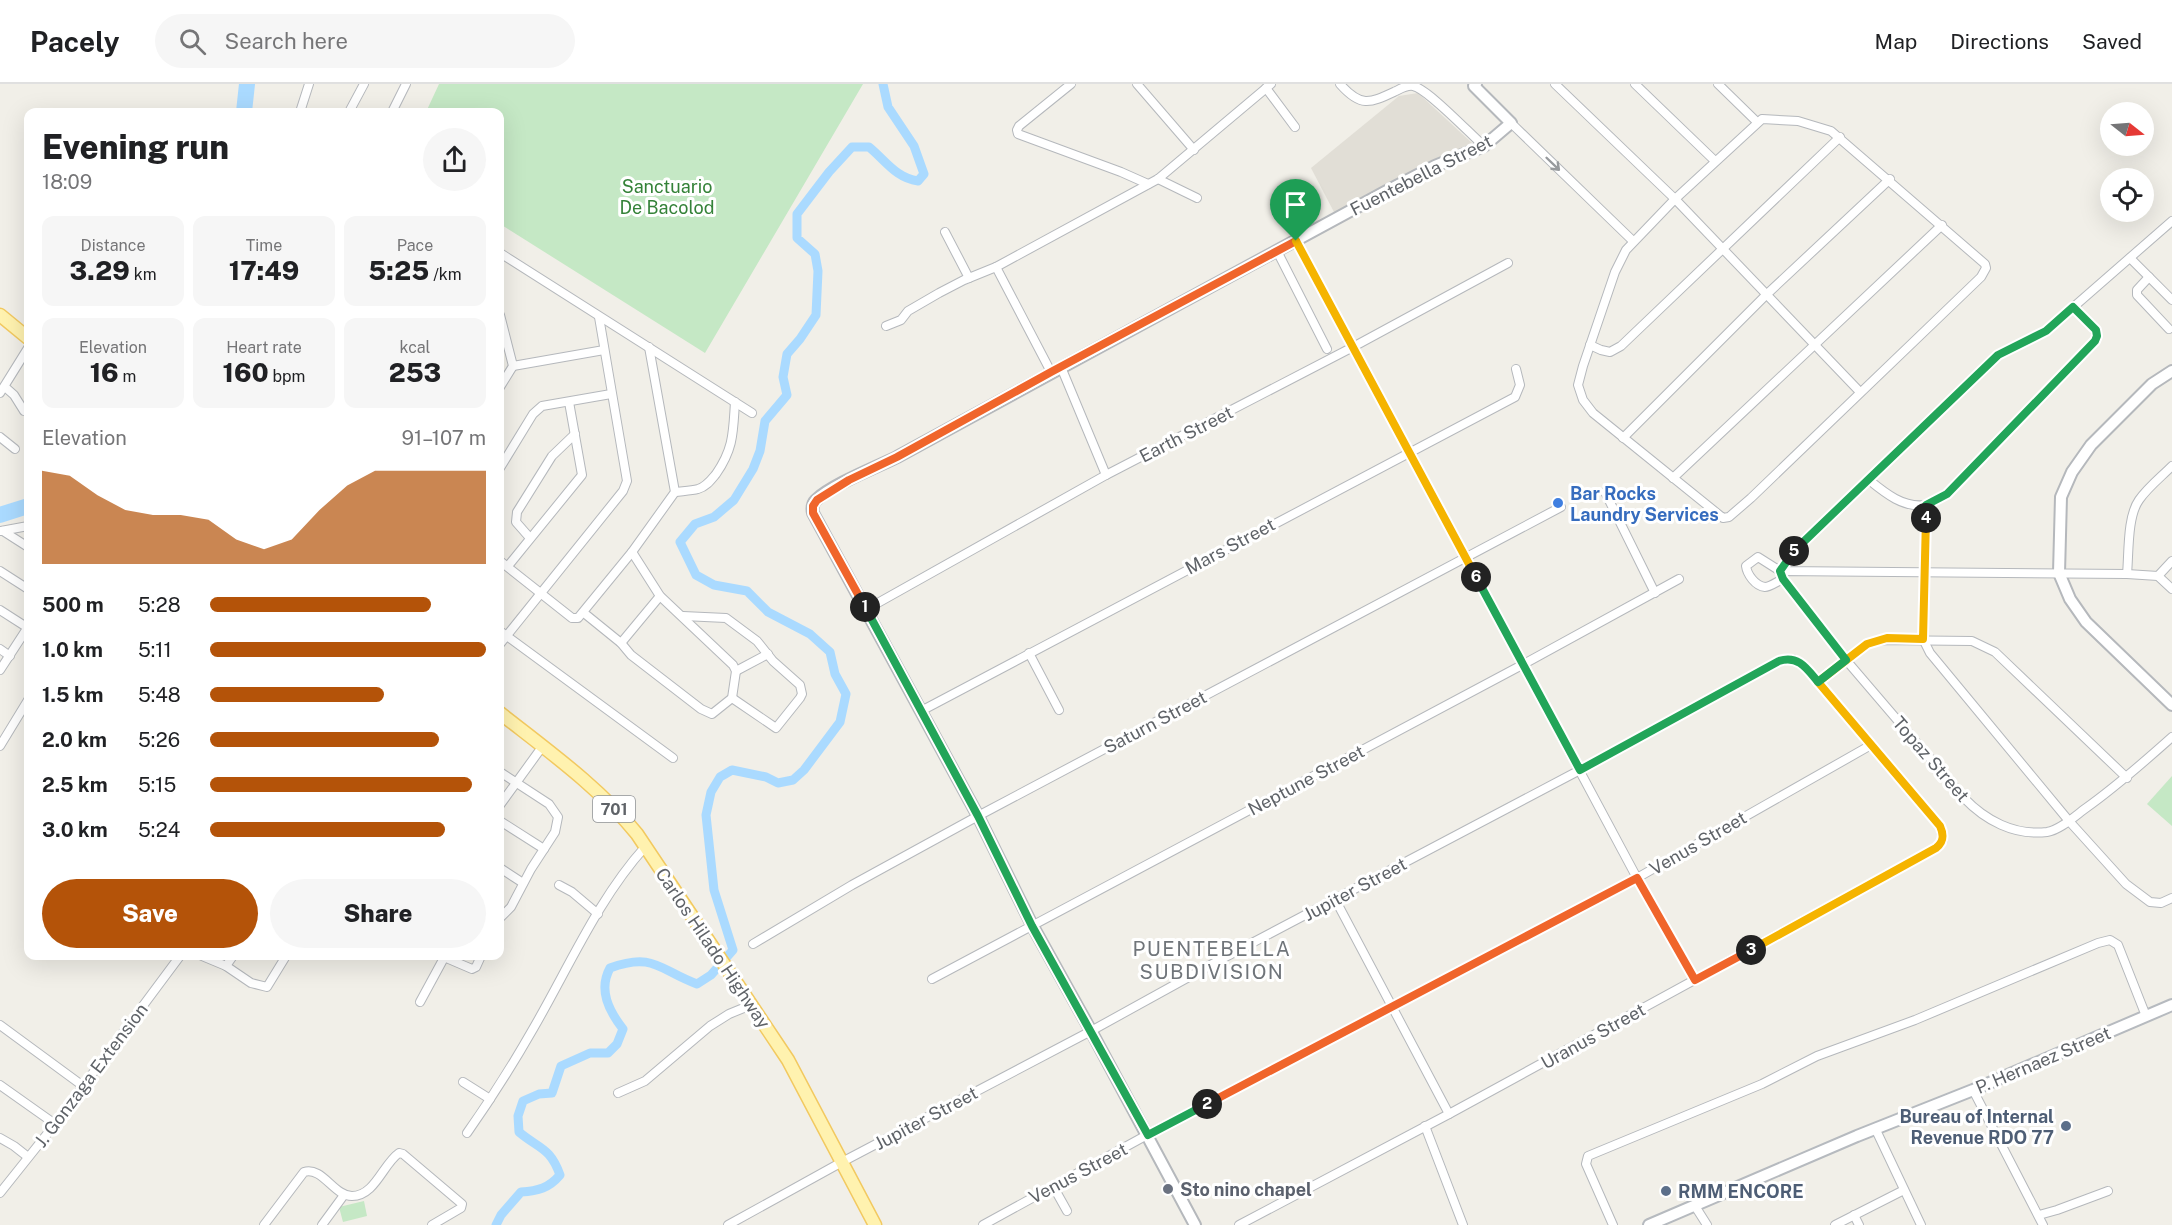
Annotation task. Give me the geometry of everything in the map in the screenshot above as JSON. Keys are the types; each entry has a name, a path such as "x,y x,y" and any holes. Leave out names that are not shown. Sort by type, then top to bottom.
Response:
{"main road":[{"path":"0,315 24,335"},
{"name":"Carlos Hilado Highway","path":"504,716 609,804 627,822 788,1060 875,1225"}],"street":[{"path":"301,108 309,84"},
{"path":"352,108 364,84"},
{"path":"394,108 406,84"},
{"path":"1071,84 1019,126 1018,134 1148,184"},
{"path":"1137,84 1194,150"},
{"path":"1340,84 1357,100 1366,102 1374,101 1405,87 1420,88 1484,146"},
{"path":"1555,84 1676,199 1813,346 1860,392"},
{"path":"1635,84 1715,161"},
{"path":"1718,84 1756,122"},
{"path":"1474,85 1633,241"},
{"path":"886,326 904,319 912,308 969,278 996,267 1158,179 1269,86 1295,127"},
{"path":"1769,119 1798,121 1821,127 1840,137 1984,264 1985,273 1729,517 1719,517 1593,413 1580,393 1578,385 1620,261 1633,241 1676,199 1756,122 1769,119"},
{"name":"Fuentebella Street","path":"1195,1225 1148,1135 1032,926 978,816 813,513 814,503 849,480 897,457 1056,369 1436,166 1484,146 1511,123"},
{"path":"1590,345 1610,352 1621,346 1840,137"},
{"path":"1158,179 1197,198"},
{"path":"1623,438 1766,295 1890,179"},
{"path":"2172,221 2046,331 1998,355 1794,551 1782,575 2127,574 2158,576 2172,589"},
{"path":"1673,478 1942,225"},
{"path":"945,232 969,278"},
{"path":"1296,241 1637,878 1695,980"},
{"path":"1277,251 1327,349"},
{"path":"504,257 753,413"},
{"path":"2130,258 2172,300"},
{"name":"Earth Street","path":"867,609 1106,475 1353,347 1508,263"},
{"path":"996,267 1056,369 1106,475"},
{"path":"2149,277 2137,290 2137,295 2169,330"},
{"path":"1869,480 1892,499 1926,505 1947,494 2095,341 2096,330 2073,307"},
{"path":"504,632 541,592 623,491 627,481 599,317"},
{"path":"504,331 513,366 504,381"},
{"path":"504,564 572,618 578,618 632,552 675,492 649,347"},
{"path":"513,366 604,350"},
{"path":"24,354 2,390 14,395 24,411"},
{"name":"Mars Street","path":"921,711 1515,397 1520,385 1516,369"},
{"path":"2172,371 2152,384 2091,445 2072,472 2061,497 2059,573 2070,599 2086,622 2172,705"},
{"path":"504,462 536,411 542,406 611,394"},
{"path":"508,566 582,475 569,402"},
{"path":"675,492 705,486 721,466 729,453 733,436 735,402"},
{"path":"530,538 516,522 517,512 552,456 575,434"},
{"path":"0,437 15,449"},
{"path":"2127,574 2130,536 2138,501 2172,466"},
{"path":"1605,492 1655,593"},
{"path":"1926,505 1923,639 1940,666 2069,821 2126,884 2144,899 2161,903 2172,898"},
{"name":"Saturn Street","path":"753,944 852,885 978,816 1561,507"},
{"path":"1,531 24,527"},
{"path":"1,531 24,545"},
{"path":"584,613 621,643 631,655 708,713 716,712 732,698 736,671 728,660 660,596 632,552"},
{"path":"2158,576 2172,561"},
{"path":"0,571 24,586"},
{"name":"Topaz Street","path":"1782,575 1846,660 1978,812 1994,823 2025,831 2048,832 2069,821 2127,778 2172,737"},
{"name":"Neptune Street","path":"932,979 1679,579"},
{"path":"621,643 660,596"},
{"path":"0,610 24,625"},
{"path":"683,616 723,616 757,641 781,669 798,682 801,689 800,698 779,726 774,727 732,698"},
{"path":"0,670 24,633"},
{"path":"504,634 673,758"},
{"path":"1871,745 1818,682 1867,644 1879,640 1972,641 1995,652 2127,778"},
{"path":"0,650 10,656"},
{"path":"1029,653 1059,710"},
{"path":"736,671 768,654"},
{"name":"Jupiter Street","path":"728,1225 842,1162 1580,770 1779,661 1792,659 1805,666 1818,682"},
{"path":"0,746 24,707"},
{"name":"Uranus Street","path":"1239,1225 1449,1114 1941,845 1943,840 1940,826 1871,745"},
{"name":"Venus Street","path":"982,1225 1148,1135 1637,878 1871,745"},
{"path":"504,799 542,747"},
{"path":"504,774 552,806 558,817 555,832 511,907 504,913"},
{"path":"504,824 544,849"},
{"path":"467,1133 533,1028 576,949 630,863 645,847"},
{"path":"504,871 523,883"},
{"path":"559,885 572,892 598,914"},
{"path":"1335,899 1449,1114"},
{"path":"1613,1225 1586,1164 1588,1156 1762,1084 1817,1056 1915,1020 2098,943 2110,940 2118,945 2146,1016"},
{"name":"J. Gonzaga Extension","path":"0,1193 55,1124 177,960"},
{"path":"212,960 226,966 251,983 267,987 284,960"},
{"path":"226,966 230,960"},
{"path":"420,1002 442,960"},
{"path":"453,960 473,969 479,960"},
{"path":"618,1093 645,1081 711,1026 729,1014 752,1005"},
{"name":"P. Hernaez Street","path":"1649,1225 2172,1005"},
{"path":"0,1025 83,1086"},
{"path":"463,1082 490,1099"},
{"path":"0,1085 55,1124"},
{"path":"1973,1090 2043,1225"},
{"path":"1425,1126 1463,1225"},
{"path":"1875,1128 1921,1225"},
{"path":"0,1138 28,1157"},
{"path":"264,1225 304,1172 308,1170 315,1172 344,1196 357,1196 369,1189 395,1156 403,1154 462,1204 461,1208 454,1213 432,1225"},
{"path":"1053,1186 1067,1211"},
{"path":"1835,1225 1904,1190"},
{"path":"2038,1215 2108,1191"},
{"path":"322,1225 344,1196"},
{"path":"1695,1206 1707,1225"},
{"path":"1854,1215 1859,1225"}],"shaded area":[{"path":"1418,93 1472,143 1335,214 1311,168 1399,96"}],"green space":[{"name":"Sanctuario De Bacolod","path":"439,84 863,84 705,353 504,227 504,108 428,108"},
{"path":"2172,776 2172,826 2147,804"},
{"path":"364,1201 367,1216 343,1222 339,1207"}],"waterway":[{"path":"244,108 247,84"},
{"path":"496,1225 501,1215 521,1192 543,1188 560,1175 548,1154 519,1132 518,1116 523,1101 539,1094 552,1093 561,1066 590,1053 608,1053 617,1044 623,1029 613,1015 605,992 610,968 647,962 697,984 711,975 733,950 714,890 706,815 711,792 720,777 732,770 766,777 778,783 793,780 804,770 840,722 846,694 835,674 830,652 810,634 768,612 747,591 714,585 696,575 680,542 695,524 714,517 734,500 753,469 760,451 765,421 787,395 783,377 787,354 816,315 818,271 815,254 797,238 797,214 829,172 852,147 869,147 897,173 910,179 918,181 924,174 914,146 888,107 883,84"},
{"path":"0,515 24,507"}],"place":[{"name":"Bar Rocks Laundry Services","path":"1558,503"},
{"name":"Bureau of Internal Revenue RDO 77","path":"2066,1126"},
{"name":"Sto nino chapel","path":"1168,1189"},
{"name":"RMM ENCORE","path":"1666,1191"}],"district":[{"name":"PUENTEBELLA SUBDIVISION","path":"1212,960"}],"route":[{"path":"1296,241 897,457 849,480 817,500 812,509 978,816 1032,926 1148,1135 1637,878 1695,980 1941,845 1943,833 1940,826 1818,682 1867,644 1887,638 1923,639 1926,505 1947,494 2095,341 2097,336 2093,326 2073,307 2037,337 1998,355 1785,561 1780,571 1786,584 1846,660 1818,682 1799,661 1792,659 1779,661 1580,770 1296,241"}]}
